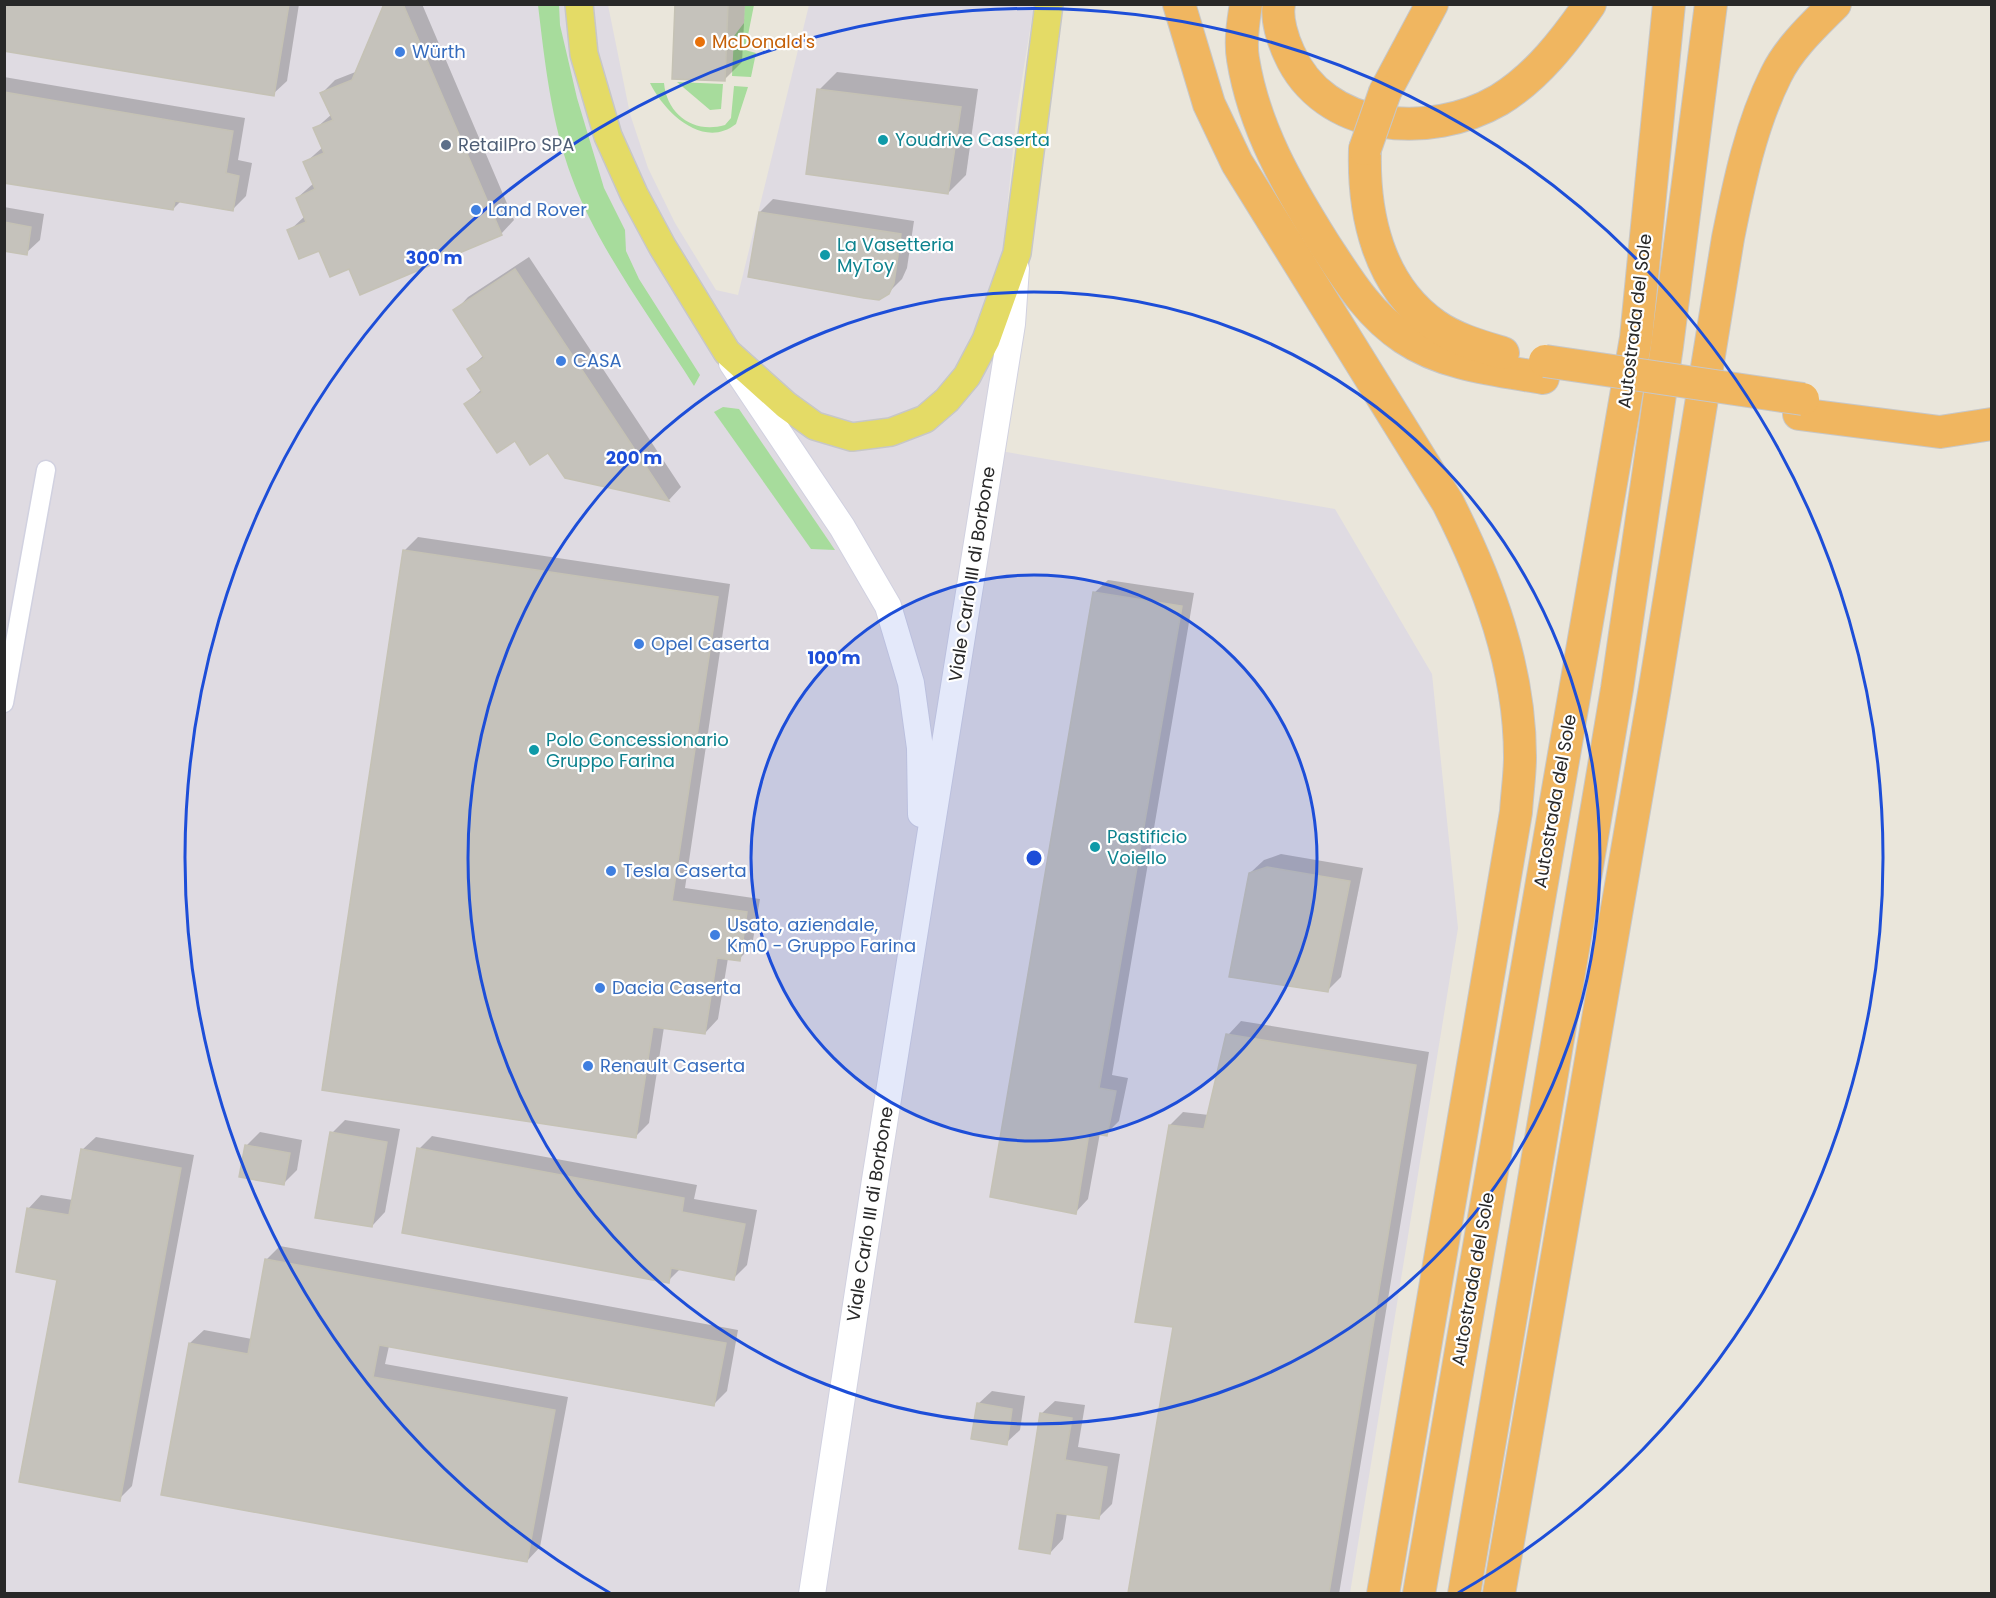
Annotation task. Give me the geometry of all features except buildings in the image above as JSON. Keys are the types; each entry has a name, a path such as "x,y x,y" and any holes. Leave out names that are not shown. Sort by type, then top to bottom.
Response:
{"highway":[{"path":"1179,4 1209,104 1237,164 1448,503 1474,553 1491,597 1505,645 1517,710 1520,757 1516,812 1383,1593"},
{"path":"1246,4 1242,56 1259,126 1281,172 1359,298 1380,320 1397,333 1438,355 1488,369 1544,369 1801,407 1940,432 1992,424"},
{"path":"1279,4 1284,43 1296,68 1313,90 1351,114 1390,125 1429,124 1461,116 1498,100 1539,69 1590,4"},
{"path":"1432,4 1385,92 1365,149 1364,187 1372,234 1388,271 1409,299 1435,325 1469,343 1544,369"},
{"name":"Autostrada del Sole","path":"1419,1593 1636,338 1669,4"},
{"name":"Autostrada del Sole","path":"1464,1593 1617,689 1667,346 1710,4"},
{"path":"1499,1593 1654,694 1728,238 1739,183 1776,73 1804,36 1835,4"},
{"path":"1801,407 1933,416 1992,404"}],"main road":[{"path":"579,4 584,54 608,136 633,194 727,352 786,405 815,426 852,437 891,432 925,418 947,400 967,376 986,340 1017,253 1049,4"},
{"name":"Viale Carlo III di Borbone","path":"812,1593 920,894 1012,324 1017,253"},
{"name":"Viale Carlo III di Borbone","path":"727,352 842,527 888,606 911,683 920,748 920,894"},
{"name":"Viale Carlo III di Borbone","path":"805,1593 820,1534"}],"street":[{"path":"4,703 46,470"}],"shaded area":[{"path":"5,5 608,5 630,114 648,168 675,223 716,290 738,295 809,5 1034,5 1017,110 983,448 1335,509 1432,674 1458,928 1350,1593 5,1594"}],"green space":[{"path":"538,5 559,5 560,25 577,98 604,188 625,230 626,251 639,279 700,375 694,386 611,258 583,205 565,157 554,114"},
{"path":"745,5 754,5 745,50 756,53 751,77 732,76 734,36 744,23"},
{"path":"677,82 723,84 721,109 710,110"},
{"path":"650,83 664,83 670,104 676,113 693,124 703,127 725,125 731,118 734,86 748,87 736,124 723,131 711,133 698,130 675,116 656,94"},
{"path":"723,407 739,409 835,550 811,549 714,412"}],"place":[{"name":"McDonald's","path":"700,42"},
{"name":"Würth","path":"400,52"},
{"name":"Youdrive Caserta","path":"883,140"},
{"name":"RetailPro SPA","path":"446,145"},
{"name":"Land Rover","path":"476,210"},
{"name":"La Vasetteria MyToy","path":"825,255"},
{"name":"CASA","path":"561,361"},
{"name":"Opel Caserta","path":"639,644"},
{"name":"Polo Concessionario Gruppo Farina","path":"534,750"},
{"name":"Pastificio Voiello","path":"1095,847"},
{"name":"Tesla Caserta","path":"611,871"},
{"name":"Usato, aziendale, Km0 - Gruppo Farina","path":"715,935"},
{"name":"Dacia Caserta","path":"600,988"},
{"name":"Renault Caserta","path":"588,1066"}]}
